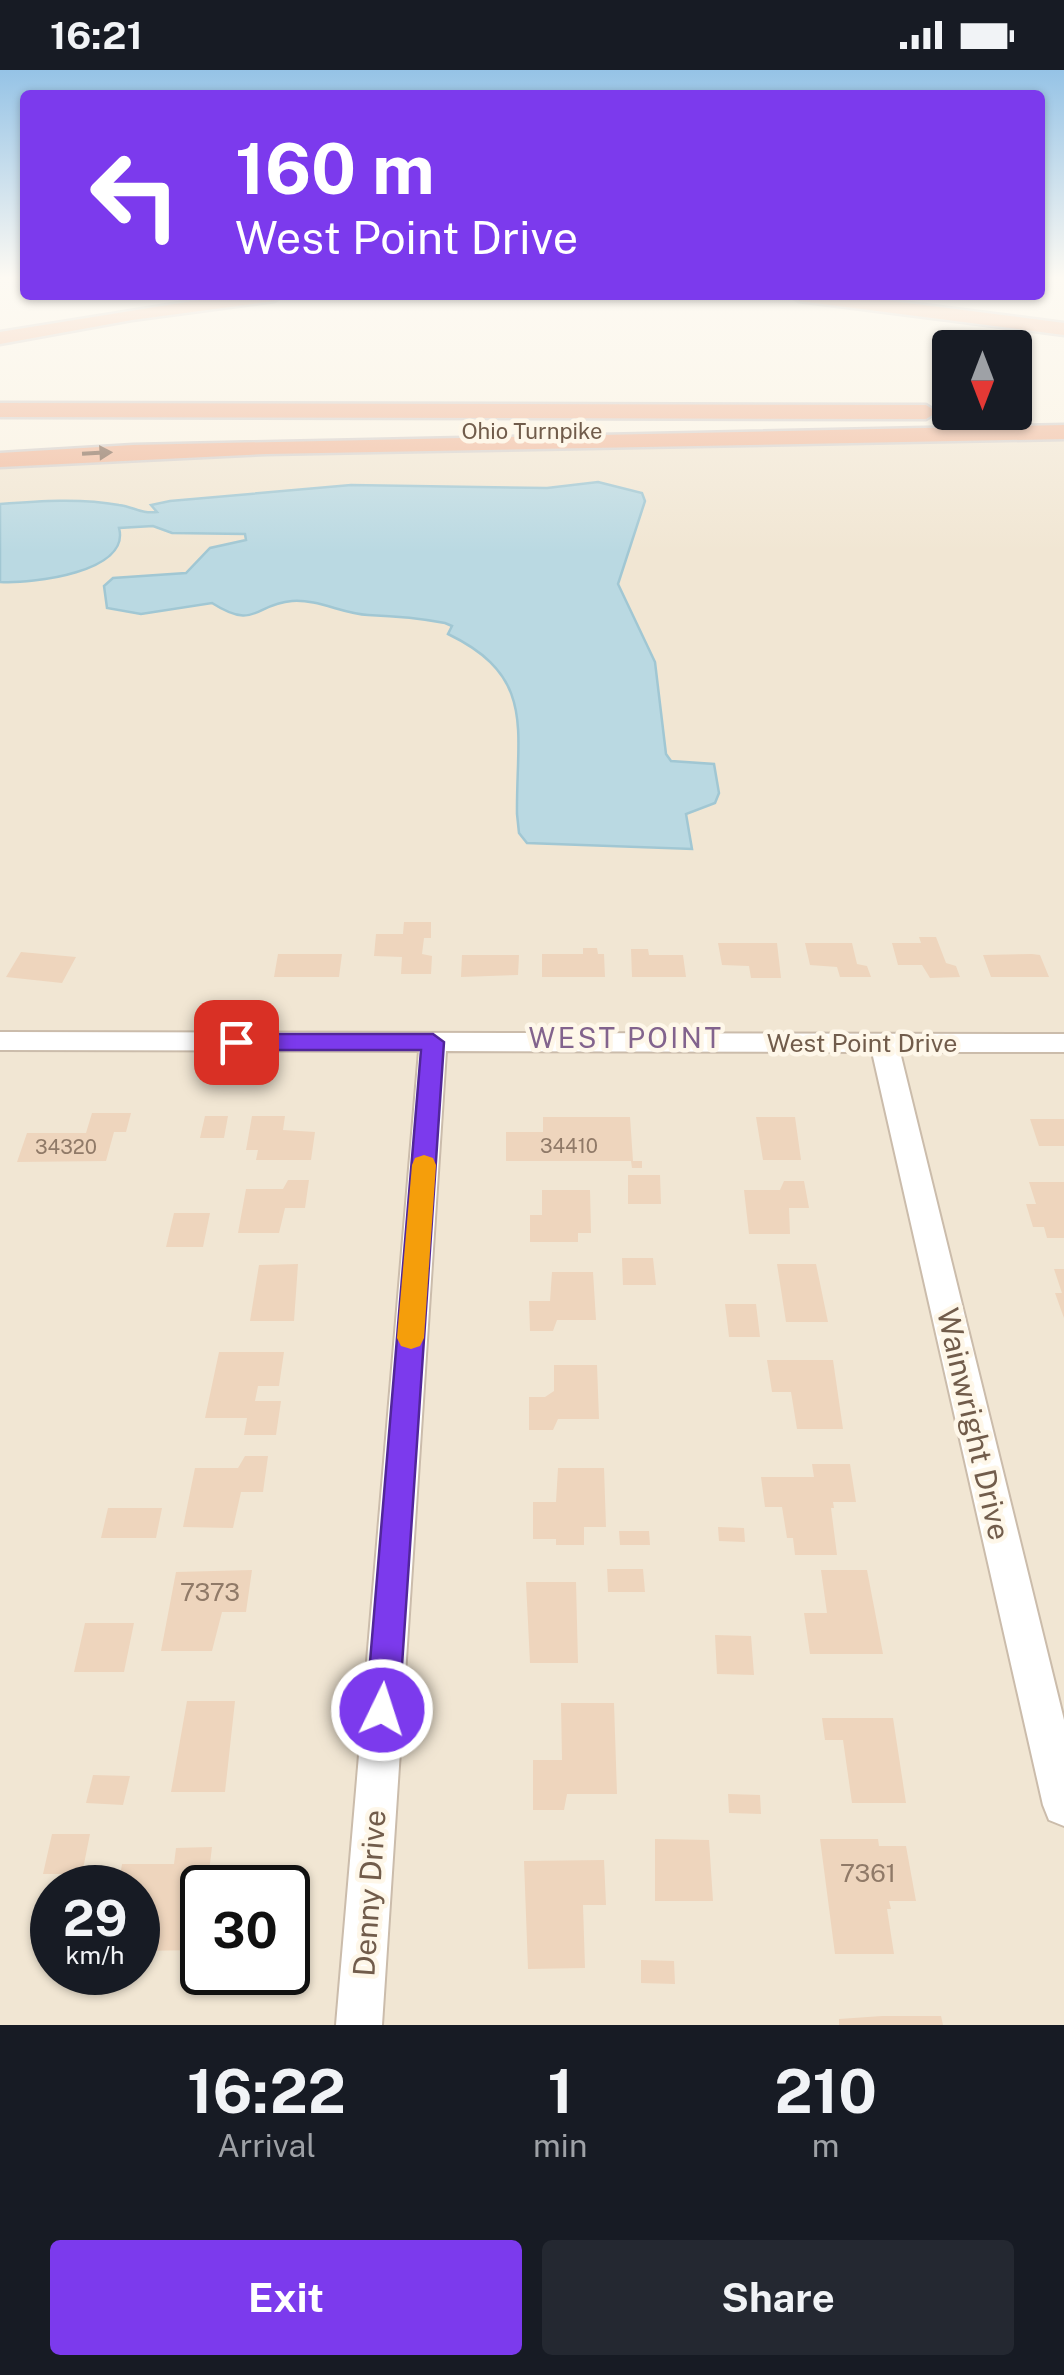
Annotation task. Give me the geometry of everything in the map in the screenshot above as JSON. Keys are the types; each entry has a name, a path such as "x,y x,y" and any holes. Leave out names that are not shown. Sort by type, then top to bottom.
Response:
{"highway":[{"name":"Ohio Turnpike","path":"0,410 932,412"},
{"path":"1032,412 1064,412"},
{"name":"Ohio Turnpike","path":"0,431 1064,432"},
{"path":"0,460 298,445 863,440 1064,432"}],"street":[{"name":"West Point Drive","path":"0,1042 1064,1043"},
{"name":"Denny Drive","path":"359,2025 433,1042"},
{"name":"Wainwright Drive","path":"884,1043 1064,1805"}],"shaded area":[{"name":"WEST POINT","path":"1064,432 1064,2025 0,2025 0,460"}],"water":[{"path":"598,482 642,493 645,501 618,584 655,662 666,754 671,761 714,764 719,793 715,803 686,814 692,849 527,843 519,833 518,731 509,688 496,668 448,634 452,626 445,623 359,614 302,601 279,603 247,615 212,603 141,614 107,608 104,586 113,578 186,573 210,548 246,540 245,534 172,533 153,526 119,528 119,543 95,565 34,581 0,582 0,504 90,501 157,512 151,505 351,485 547,488"}],"building":[{"path":"404,922 431,922 431,938 424,938 422,954 432,956 431,974 401,974 402,957 374,956 376,934 403,934"},
{"path":"919,937 936,937 946,963 956,966 960,977 930,978 922,965 898,965 892,943 921,943"},
{"path":"718,943 777,943 781,978 751,978 749,966 722,965"},
{"path":"805,943 852,943 857,964 867,966 871,977 840,977 837,967 810,965"},
{"path":"583,948 597,948 598,954 604,954 605,977 542,977 542,954 583,954"},
{"path":"631,949 648,949 649,955 683,955 686,977 632,977"},
{"path":"21,952 76,957 62,983 6,977"},
{"path":"278,954 342,954 339,977 274,977"},
{"path":"462,955 519,955 518,975 461,977"},
{"path":"983,955 1040,955 1049,977 991,977"},
{"path":"92,1113 131,1113 126,1132 114,1132 106,1161 17,1162 27,1133 86,1133"},
{"path":"205,1116 228,1116 224,1138 200,1138"},
{"path":"252,1116 285,1116 283,1130 315,1132 311,1160 256,1160 258,1150 246,1150"},
{"path":"543,1117 630,1117 633,1161 642,1161 642,1168 632,1168 631,1161 506,1161 506,1132 543,1132"},
{"path":"756,1117 795,1117 801,1160 763,1160"},
{"path":"1030,1119 1064,1119 1064,1146 1039,1146"},
{"path":"628,1175 660,1175 661,1204 628,1204"},
{"path":"288,1180 309,1180 305,1208 285,1208 279,1233 238,1233 246,1189 283,1189"},
{"path":"784,1181 804,1181 809,1208 789,1208 790,1234 749,1234 744,1190 780,1190"},
{"path":"1029,1182 1064,1182 1064,1238 1047,1238 1044,1227 1033,1227 1026,1204 1036,1204"},
{"path":"542,1190 590,1190 591,1233 578,1233 578,1242 530,1242 530,1215 542,1215"},
{"path":"174,1213 210,1213 203,1247 166,1247"},
{"path":"622,1258 653,1258 656,1285 623,1285"},
{"path":"298,1264 294,1321 250,1321 259,1265"},
{"path":"777,1264 816,1264 828,1322 786,1322"},
{"path":"1054,1269 1064,1269 1064,1318 1055,1293 1062,1293"},
{"path":"552,1272 593,1272 596,1320 557,1320 553,1331 530,1331 529,1301 550,1301"},
{"path":"725,1304 756,1304 760,1337 729,1337"},
{"path":"219,1352 284,1352 279,1386 258,1386 255,1401 281,1401 276,1435 244,1435 247,1418 205,1418"},
{"path":"767,1360 833,1360 843,1429 797,1429 791,1392 772,1392"},
{"path":"554,1365 597,1365 599,1419 558,1419 553,1430 529,1430 529,1397 545,1397 554,1391"},
{"path":"245,1456 268,1456 263,1492 241,1492 233,1528 183,1527 195,1468 238,1468"},
{"path":"812,1464 850,1464 856,1502 833,1502 831,1508 837,1555 795,1555 793,1538 787,1538 782,1507 765,1507 761,1477 814,1477"},
{"path":"558,1468 604,1468 606,1527 584,1527 584,1545 556,1545 556,1539 533,1539 533,1502 556,1502"},
{"path":"108,1508 162,1508 156,1538 101,1538"},
{"path":"718,1527 744,1528 745,1542 719,1541"},
{"path":"619,1531 649,1531 650,1545 620,1545"},
{"path":"607,1569 643,1569 645,1592 608,1592"},
{"path":"252,1570 246,1612 222,1612 212,1651 161,1651 176,1572"},
{"path":"821,1570 867,1570 883,1654 810,1654 804,1613 827,1613"},
{"path":"526,1582 576,1582 578,1663 530,1663"},
{"path":"85,1623 134,1623 124,1672 74,1672"},
{"path":"715,1635 751,1636 754,1675 717,1674"},
{"path":"187,1701 235,1701 225,1792 171,1792"},
{"path":"561,1703 614,1703 617,1794 567,1794 564,1810 533,1810 533,1760 562,1760"},
{"path":"822,1718 893,1718 906,1803 852,1803 843,1740 825,1740"},
{"path":"93,1775 130,1776 123,1805 86,1803"},
{"path":"728,1794 760,1795 761,1814 729,1813"},
{"path":"52,1834 90,1834 84,1865 45,1865"},
{"path":"655,1839 709,1840 713,1901 655,1901"},
{"path":"820,1839 878,1839 879,1846 906,1846 916,1901 889,1901 894,1954 835,1954"},
{"path":"212,1847 210,1865 180,1865 180,1950 160,1951 160,1865 122,1865 174,1864 176,1848"},
{"path":"604,1860 606,1905 583,1905 585,1968 528,1969 524,1861"},
{"path":"641,1960 674,1961 675,1984 641,1983"},
{"path":"941,2016 943,2025 839,2025 839,2019"}],"slow traffic":[{"path":"411,1338 424,1165"}],"district":[{"name":"WEST POINT","path":"626,1037"}],"route":[{"path":"236,1042 433,1042 382,1710"}]}
